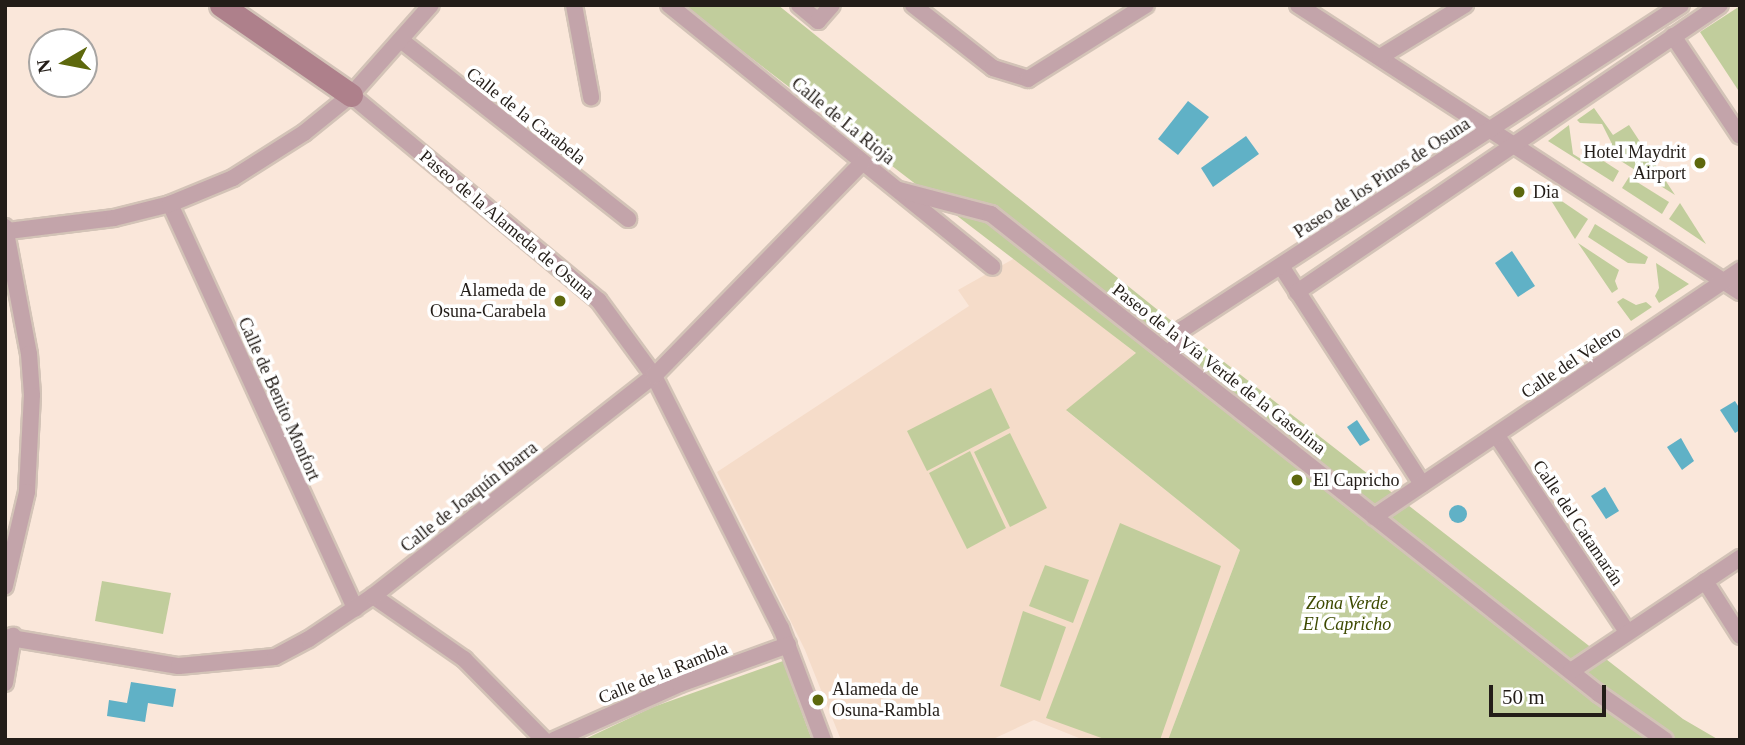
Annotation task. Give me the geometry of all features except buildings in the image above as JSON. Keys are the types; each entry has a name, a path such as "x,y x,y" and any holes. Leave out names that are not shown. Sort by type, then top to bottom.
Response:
{"street":[{"name":"Paseo de la Alameda de Osuna","path":"221,5 351,95 599,301 654,376 788,645 824,740"},
{"path":"5,586 27,492 32,395 29,354 6,229 114,218 170,204 233,178 304,133 351,95 402,41 431,5"},
{"path":"574,5 591,97"},
{"name":"Calle de La Rioja","path":"668,5 992,267"},
{"path":"799,5 818,21 832,5"},
{"path":"913,5 993,68 1028,79 1146,5"},
{"path":"1298,5 1740,292"},
{"path":"1380,57 1465,5"},
{"name":"Paseo de los Pinos de Osuna","path":"1171,356 1183,329 1681,5"},
{"name":"Paseo de los Pinos de Osuna","path":"1673,36 1689,5"},
{"name":"Paseo de los Pinos de Osuna","path":"1297,292 1500,157 1512,143 1720,5"},
{"path":"1673,36 1740,135"},
{"name":"Paseo de los Pinos de Osuna","path":"1626,41 1673,36"},
{"name":"Calle de la Carabela","path":"402,41 628,219"},
{"name":"Calle de Joaquín Ibarra","path":"5,682 9,636 179,666 224,665 275,657 355,609 654,376 862,163"},
{"name":"Paseo de la Vía Verde de la Gasolina","path":"899,190 990,214 1571,671 1665,740"},
{"name":"Calle de Benito Monfort","path":"170,204 355,609"},
{"path":"1281,266 1422,484"},
{"name":"Calle del Velero","path":"1374,517 1740,270"},
{"name":"Calle del Catamarán","path":"1497,436 1627,632"},
{"path":"1571,671 1740,558"},
{"path":"1705,581 1740,636"},
{"path":"373,596 464,659 544,740"},
{"name":"Calle de la Rambla","path":"554,740 680,684 788,645"}],"shaded area":[{"path":"1015,258 1137,354 1067,411 1240,550 1168,740 1084,740 1034,720 991,740 841,740 805,650 717,472 969,306 958,290"}],"green space":[{"name":"Zona Verde El Capricho","path":"682,5 778,5 1174,323 1683,719 1719,740 1168,740 1240,550 1066,410 1136,353"},
{"path":"1740,6 1740,93 1700,32"},
{"path":"1594,108 1613,135 1629,125 1675,195 1608,153 1612,144 1602,124 1580,123 1577,120"},
{"path":"1569,125 1573,154 1586,162 1602,160 1619,171 1613,182 1548,141"},
{"path":"1629,177 1669,202 1662,214 1622,188"},
{"path":"1544,189 1588,219 1575,239"},
{"path":"1680,203 1706,244 1669,219"},
{"path":"1595,224 1648,257 1645,264 1628,263 1588,237"},
{"path":"1578,243 1619,270 1615,281 1618,289 1612,293"},
{"path":"1656,263 1689,284 1659,303 1655,296 1659,288"},
{"path":"1623,298 1636,305 1646,302 1652,307 1631,321 1617,302"},
{"path":"991,388 1010,428 927,471 907,431"},
{"path":"1010,433 1047,508 1010,527 974,452"},
{"path":"970,451 1006,528 967,549 929,473"},
{"path":"1120,523 1221,566 1160,740 1107,740 1046,718"},
{"path":"1045,565 1089,580 1073,623 1029,606"},
{"path":"102,581 171,593 163,634 95,621"},
{"path":"1023,611 1066,627 1040,701 1000,686"},
{"path":"783,661 812,740 583,740 653,707"}],"water":[{"path":"1188,101 1209,117 1178,155 1158,139"},
{"path":"1246,136 1259,154 1213,187 1201,168"},
{"path":"1512,251 1535,286 1518,297 1495,263"},
{"path":"1735,401 1740,409 1740,430 1735,433 1720,410"},
{"path":"1357,420 1370,440 1360,446 1347,427"},
{"path":"1681,438 1694,461 1682,470 1667,447"},
{"path":"1605,487 1619,511 1606,519 1591,496"},
{"path":"1458,505 1464,508 1467,514 1464,520 1458,523 1452,520 1449,514 1452,508"},
{"path":"131,682 176,689 173,707 148,703 145,722 107,716 109,700 127,703"}],"place":[{"name":"Hotel Maydrit Airport","path":"1700,163"},
{"name":"Dia","path":"1519,192"},
{"name":"Alameda de Osuna-Carabela","path":"560,301"},
{"name":"El Capricho","path":"1297,480"},
{"name":"Alameda de Osuna-Rambla","path":"818,700"}]}
